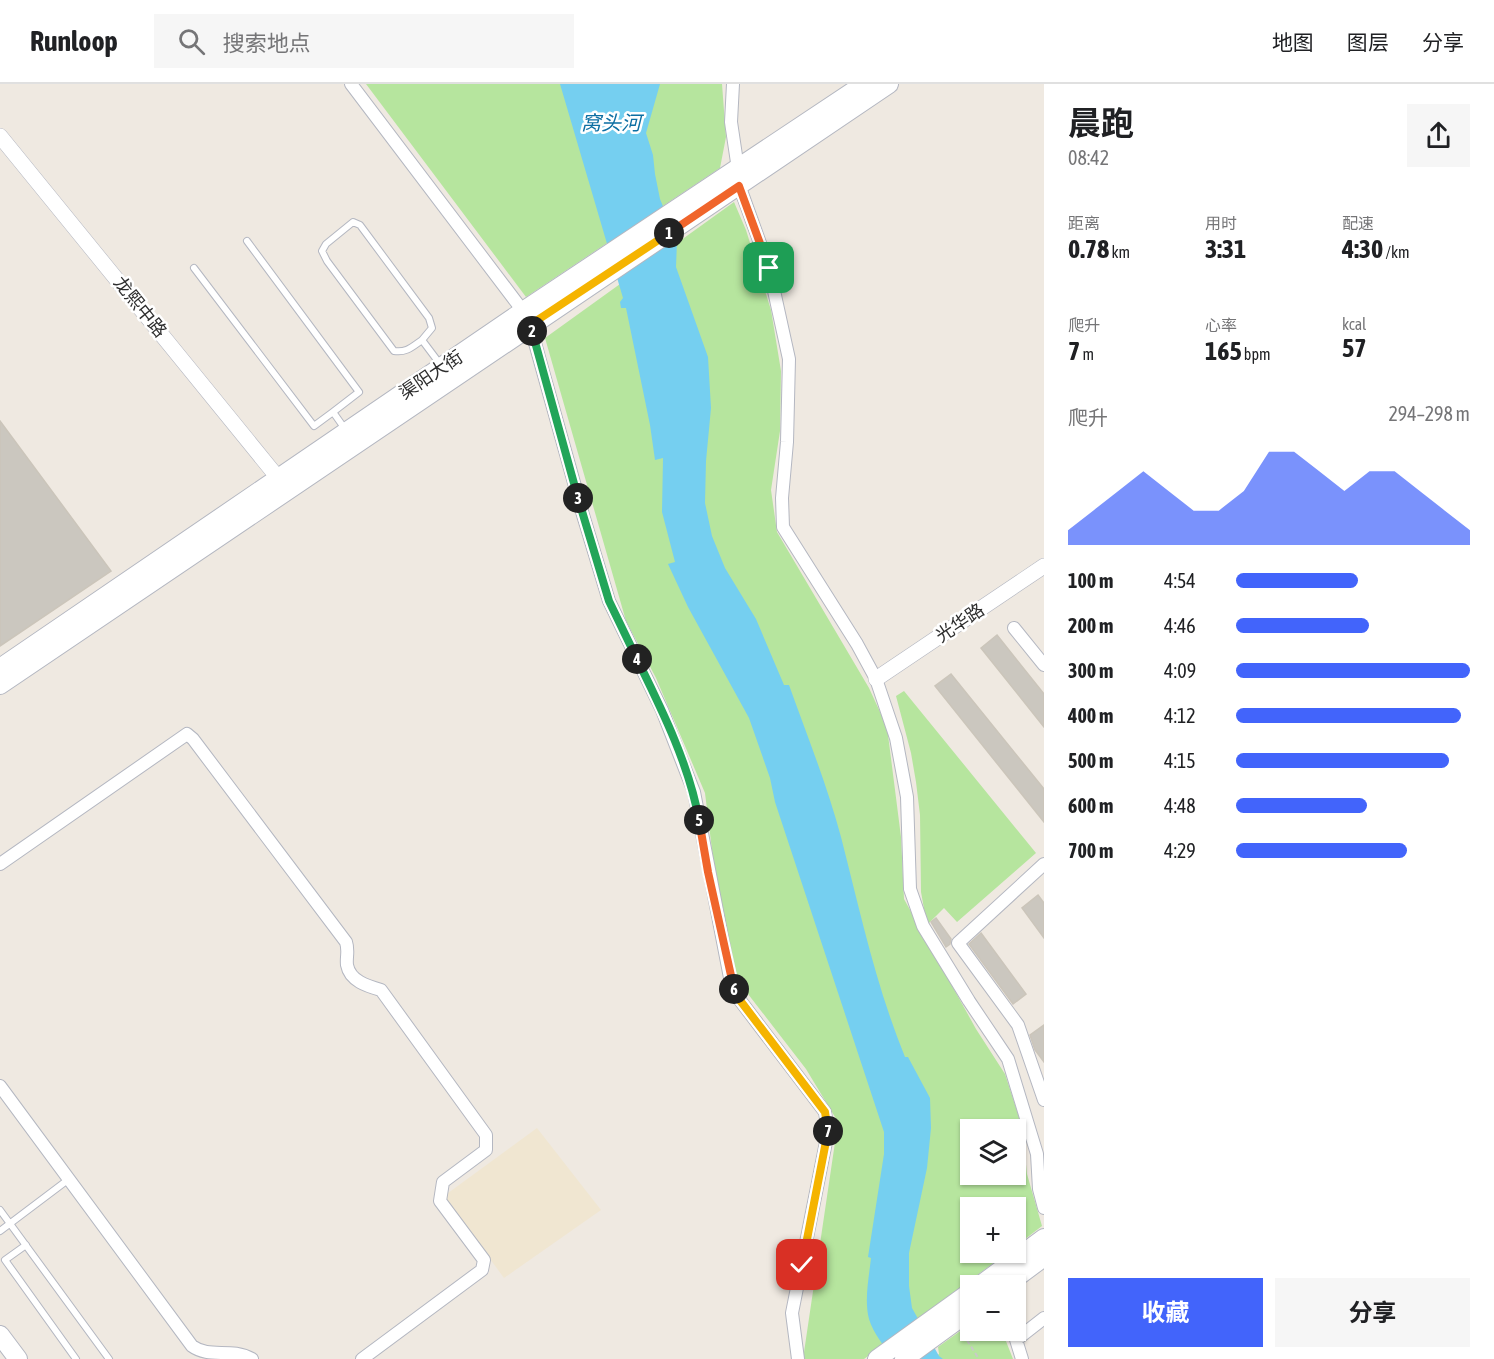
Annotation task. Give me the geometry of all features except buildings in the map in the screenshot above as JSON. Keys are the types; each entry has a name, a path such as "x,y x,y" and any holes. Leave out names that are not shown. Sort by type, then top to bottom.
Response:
{"main road":[{"name":"渠阳大街","path":"0,685 526,318 739,177 864,84"},
{"path":"739,177 889,84"},
{"name":"渠阳大街","path":"0,669 442,367 526,318"},
{"path":"995,1275 1044,1238"},
{"path":"1020,1275 1044,1257"},
{"path":"904,1359 960,1302"},
{"path":"879,1358 932,1329 953,1323 960,1318"},
{"path":"0,1335 18,1359"}],"street":[{"path":"351,84 526,318 609,601 662,710 694,792 731,983 739,999 825,1112 828,1132 792,1313 798,1359"},
{"path":"733,84 731,122 739,177 769,268 789,359 787,442 782,498 783,527 857,644 876,679 896,738 907,797 910,889 923,926 1008,1059 1037,1154 1039,1189 1044,1208"},
{"name":"龙熙中路","path":"0,136 279,479"},
{"name":"光华路","path":"876,679 1044,566"},
{"path":"1014,628 1044,665"},
{"path":"0,864 187,734 346,942 349,951 347,964 352,975 363,984 381,990 486,1135 486,1150 443,1182 440,1201 484,1260 482,1270 362,1359"},
{"path":"1044,864 958,944 1018,1025 1044,1100"},
{"path":"0,1086 192,1346 201,1354 239,1353 252,1359"},
{"path":"1026,1329 1044,1318"},
{"path":"1017,1341 1022,1359"}],"lane":[{"path":"353,222 360,225 429,318 432,328 422,340 407,350 394,351 327,261 322,251 326,244 353,222"},
{"path":"194,268 314,426 359,392 247,241"},
{"path":"422,340 442,367"},
{"path":"333,412 347,432"},
{"path":"0,1231 69,1179"},
{"path":"0,1210 109,1359"},
{"path":"26,1245 5,1260 76,1359"}],"path":[{"path":"953,1323 967,1339 979,1359"}],"shaded area":[{"path":"537,1128 601,1210 504,1278 444,1196"}],"green space":[{"path":"366,84 722,84 726,137 720,168 526,297"},
{"path":"734,202 746,230 771,310 781,371 780,431 771,490 777,532 869,688 887,727 901,837 904,899 976,1029 1005,1074 1020,1119 960,1119 960,1185 1026,1185 1026,1164 1042,1226 1026,1238 1026,1197 960,1197 960,1263 994,1263 977,1275 960,1275 960,1288 864,1359 803,1359 838,1122 806,1069 738,981 714,866 705,793 656,678 626,621 545,338"},
{"path":"904,691 1036,853 957,922 944,908 927,925 921,892 920,815 916,782 896,696"},
{"path":"960,1331 960,1341 1006,1341 1013,1359 932,1359 939,1354 938,1347"}],"water":[{"name":"窝头河","path":"560,84 660,84 646,133 653,155 660,199 677,241 676,267 708,357 711,408 705,503 712,536 725,568 756,619 784,685 789,685 841,837 885,1003 905,1057 908,1057 930,1098 931,1128 927,1168 909,1253 909,1286 912,1308 939,1356 943,1359 893,1359 876,1335 869,1319 867,1296 871,1258 868,1257 884,1154 884,1132 749,718 688,607 668,564 675,562 662,512 663,458 655,460 626,308 621,308 620,302 623,298"}],"route":[{"path":"769,268 739,186 530,325 609,601 662,710 694,792 731,983 739,999 825,1112 828,1132 802,1265"}]}
